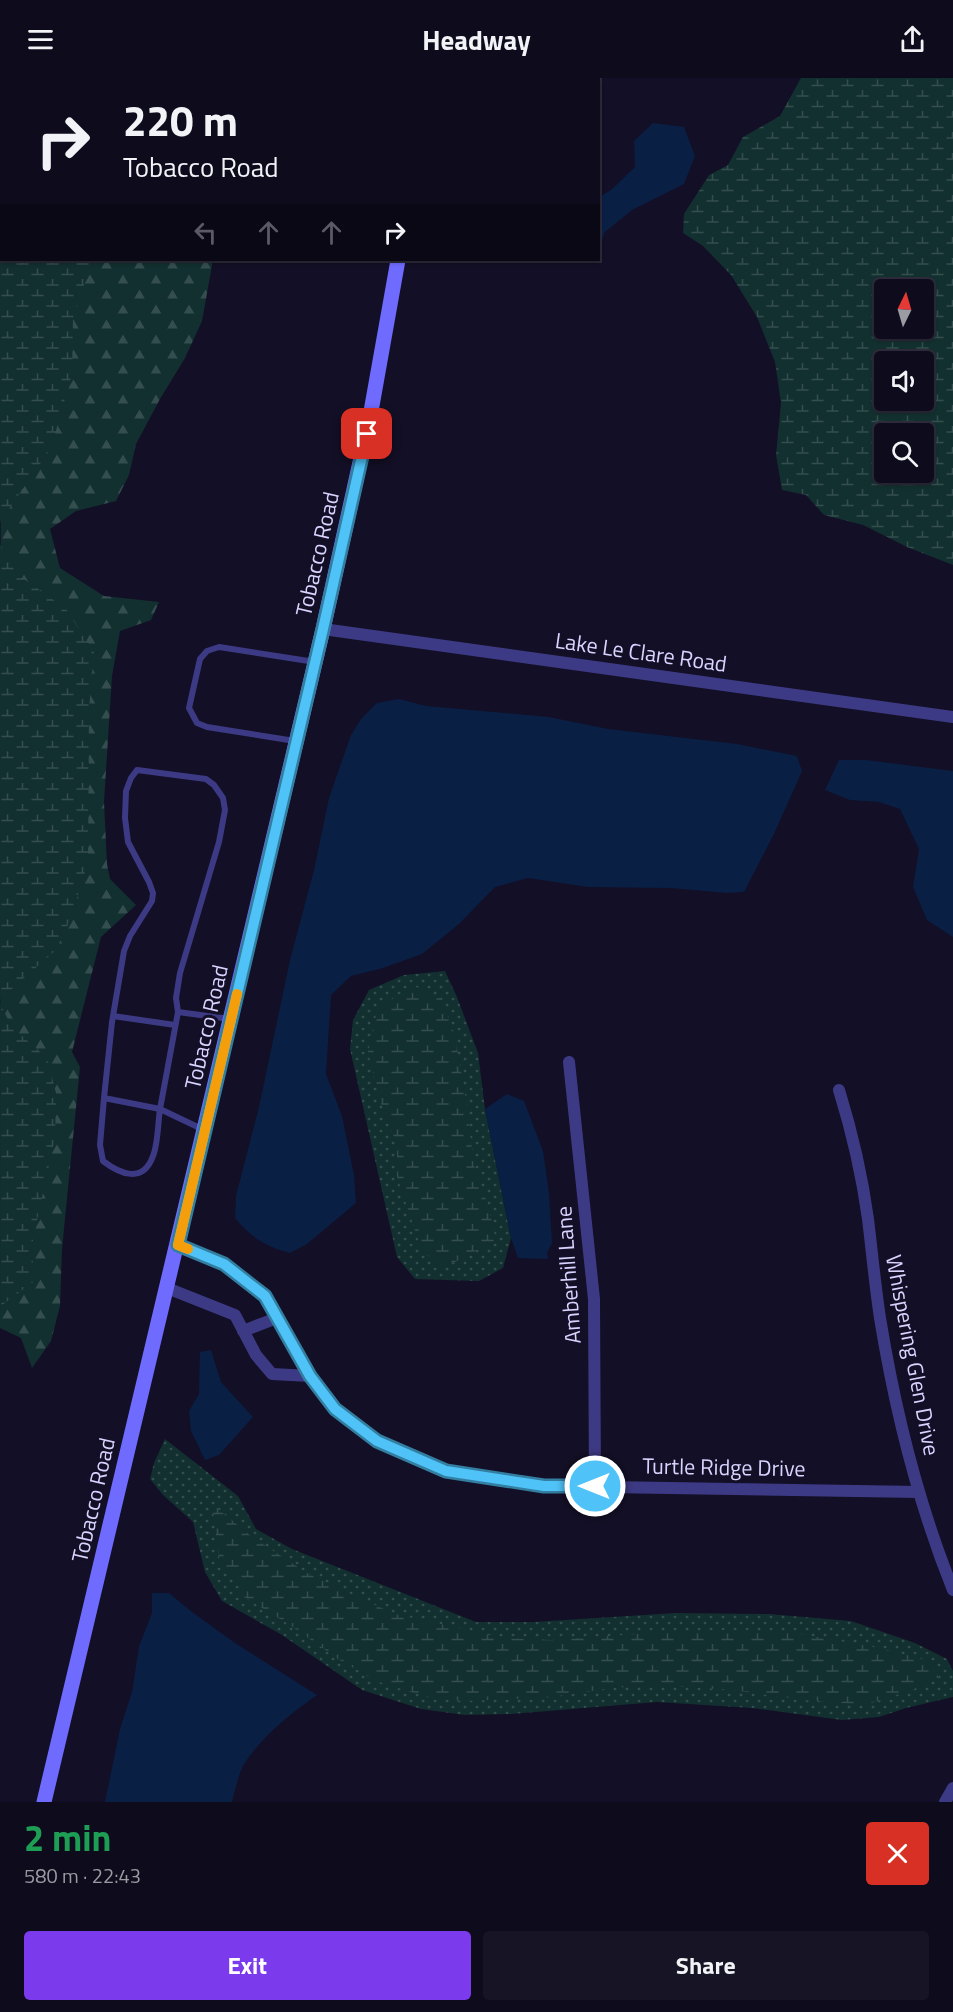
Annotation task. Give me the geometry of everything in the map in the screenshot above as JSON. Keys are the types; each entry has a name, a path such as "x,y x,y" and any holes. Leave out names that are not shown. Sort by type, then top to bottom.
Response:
{"street":[{"name":"Tobacco Road","path":"44,1802 323,629 370,417 398,261"},
{"name":"Lake Le Clare Road","path":"323,629 953,717"},
{"name":"Amberhill Lane","path":"569,1062 594,1299 595,1486"},
{"name":"Whispering Glen Drive","path":"839,1090 852,1133 868,1217 880,1317 896,1404 919,1492 953,1590"},
{"name":"Turtle Ridge Drive","path":"178,1245 224,1264 265,1296 310,1376 335,1409 377,1441 446,1471 544,1486 919,1492"},
{"path":"167,1288 235,1315 256,1355 272,1374 310,1376"},
{"path":"243,1331 277,1318"},
{"path":"945,1802 953,1788"}],"lane":[{"path":"297,741 207,727 197,723 189,708 201,659 207,651 219,647 315,662"},
{"path":"137,770 206,779 214,785 223,798 225,810 219,842 180,973 176,998 178,1012 153,1157 144,1169 131,1175 118,1172 103,1161 100,1145 113,1017 124,951 130,936 152,901 153,893 128,842 125,818 126,792 137,770"},
{"path":"178,1012 231,1019"},
{"path":"113,1017 176,1025"},
{"path":"104,1098 160,1109 205,1130"}],"green space":[{"path":"801,78 953,78 953,565 907,547 863,525 824,515 806,495 782,490 776,455 781,403 775,362 757,317 731,275 703,246 683,233 684,214 709,175 728,165 743,137 780,116"},
{"path":"0,261 100,261 87,276 73,318 72,374 51,448 0,522"},
{"path":"1,261 213,261 202,321 185,358 136,444 129,475 116,501 76,511 50,529 60,568 104,596 159,602 151,620 120,631 112,676 104,802 107,864 110,879 136,905 101,937 72,1052 80,1067 62,1249 60,1306 51,1341 32,1368 21,1338 0,1328"},
{"path":"0,544 17,574 66,609 94,652 89,709 88,862 71,918 56,950 0,999"},
{"path":"445,971 478,1053 485,1109 511,1238 503,1268 479,1281 415,1279 397,1257 350,1049 353,1020 369,990 404,975"},
{"path":"412,985 441,998 455,1036 474,1165 489,1209 496,1240 455,1262 438,1265 422,1251 397,1177 397,1145 379,1098 368,1052 377,1010"},
{"path":"0,1004 12,1027 47,1058 56,1093 55,1138 33,1238 33,1282 1,1306"},
{"path":"165,1439 238,1496 256,1529 292,1549 476,1622 534,1622 675,1613 769,1614 851,1621 915,1643 947,1659 953,1671 953,1697 879,1717 842,1720 752,1708 657,1702 511,1714 465,1715 421,1709 362,1690 282,1635 222,1601 205,1572 193,1522 163,1495 150,1479 154,1463"},
{"path":"212,1504 252,1537 307,1573 395,1614 503,1638 551,1640 721,1630 789,1632 874,1647 927,1660 939,1677 912,1690 865,1705 803,1700 733,1690 656,1685 612,1688 544,1698 463,1701 430,1698 376,1681 338,1659 290,1625 244,1597 219,1558"}],"water":[{"path":"653,123 684,127 695,156 684,184 632,210 605,232 600,245 600,196 611,190 635,167 634,141"},
{"path":"399,699 426,706 549,717 608,729 737,744 797,756 802,771 774,834 744,892 588,887 528,878 495,887 459,924 422,954 383,968 351,976 331,995 326,1074 342,1116 354,1175 356,1203 307,1244 290,1253 259,1240 241,1225 235,1218 236,1196 259,1107 290,960 314,870 329,798 351,735 361,719 377,703"},
{"path":"839,760 866,760 953,771 953,937 927,920 913,887 919,849 900,809 879,802 850,800 825,790"},
{"path":"507,1094 524,1101 543,1151 549,1193 552,1243 547,1253 548,1259 518,1258 511,1238 485,1109"},
{"path":"211,1350 221,1382 253,1417 219,1455 205,1460 191,1431 189,1411 199,1394 200,1352"},
{"path":"152,1593 169,1593 235,1643 317,1695 277,1727 250,1755 241,1770 232,1802 105,1802 120,1729 132,1692 139,1646 152,1613"}],"slow traffic":[{"path":"188,1249 178,1245 237,994"}],"route":[{"path":"367,434 178,1245 224,1264 265,1296 310,1376 335,1409 377,1441 446,1471 544,1486 595,1486"}]}
